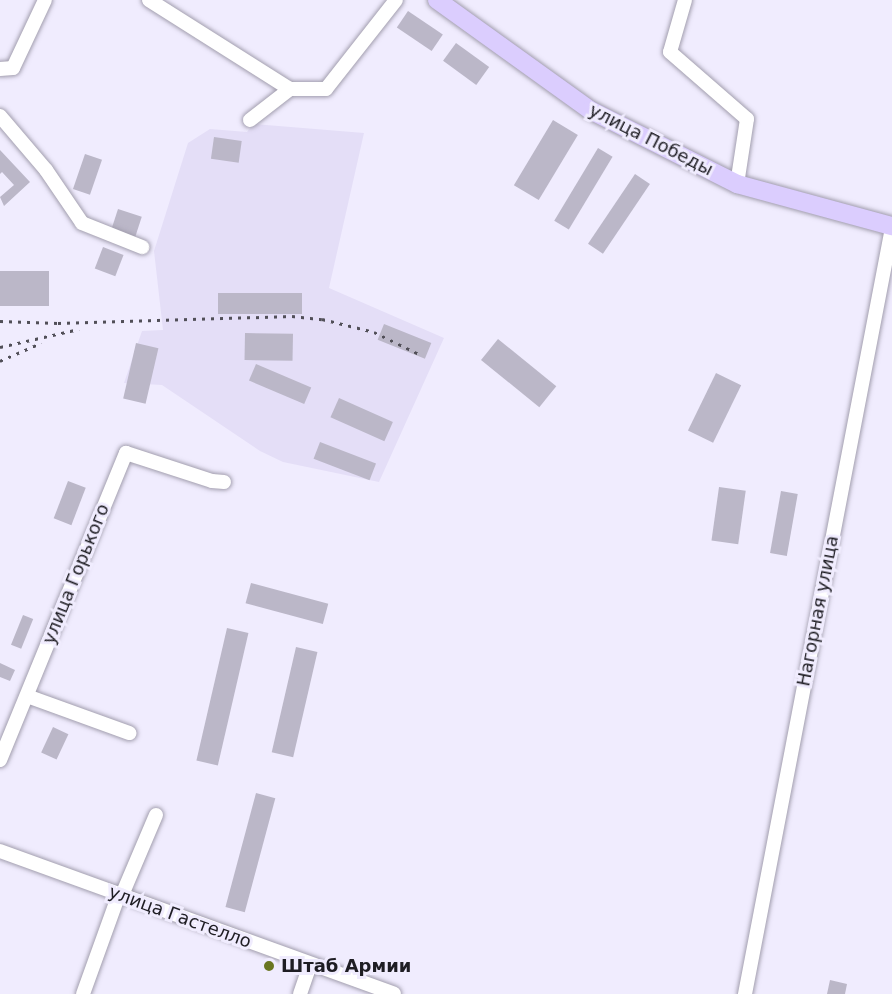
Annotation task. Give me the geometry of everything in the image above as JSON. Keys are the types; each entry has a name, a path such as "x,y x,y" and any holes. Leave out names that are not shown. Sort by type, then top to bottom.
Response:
{"main road":[{"name":"улица Победы","path":"437,0 590,110 737,184 892,227"}],"street":[{"path":"0,69 13,68 45,0"},
{"path":"148,0 290,89 326,89 396,0"},
{"path":"685,0 670,52 747,119 737,184"},
{"path":"250,120 290,89"},
{"path":"0,116 46,170 82,223 142,247"},
{"name":"Нагорная улица","path":"745,994 892,227"},
{"name":"улица Горького","path":"0,760 126,453 212,481 224,482"},
{"path":"27,696 129,733"},
{"path":"83,994 120,895 156,815"},
{"name":"улица Гастелло","path":"0,851 394,994"},
{"path":"300,994 310,965"}],"shaded area":[{"path":"253,124 364,133 329,288 444,338 379,482 283,462 260,451 162,385 124,383 142,331 163,330 154,251 188,143 210,129 247,132"}],"building":[{"path":"408,11 443,34 432,51 397,28"},
{"path":"456,43 489,67 476,85 443,61"},
{"path":"553,120 578,135 539,200 514,185"},
{"path":"214,137 242,141 239,163 211,159"},
{"path":"598,148 613,157 569,230 554,221"},
{"path":"0,150 30,182 4,206 0,197 14,185 2,172 0,174"},
{"path":"85,154 102,160 90,195 73,189"},
{"path":"635,174 650,184 603,254 588,244"},
{"path":"118,209 142,217 135,237 112,229"},
{"path":"103,247 124,255 115,276 95,268"},
{"path":"0,271 49,271 49,306 0,306"},
{"path":"218,293 302,293 302,314 218,314"},
{"path":"384,324 431,343 425,359 378,340"},
{"path":"245,333 293,334 293,361 245,360"},
{"path":"498,339 556,386 539,407 481,360"},
{"path":"136,343 158,348 146,404 123,399"},
{"path":"256,364 311,387 304,404 249,381"},
{"path":"716,373 741,385 713,443 688,431"},
{"path":"339,398 393,422 384,441 330,417"},
{"path":"320,442 376,464 370,480 314,459"},
{"path":"68,481 86,488 71,525 54,518"},
{"path":"719,487 746,491 738,544 711,540"},
{"path":"781,491 798,494 787,556 770,553"},
{"path":"251,583 328,604 323,624 246,603"},
{"path":"23,615 33,619 21,649 11,645"},
{"path":"227,628 248,633 218,765 196,761"},
{"path":"296,647 317,652 293,757 272,752"},
{"path":"0,663 15,670 10,681 0,677"},
{"path":"53,727 68,734 57,760 41,752"},
{"path":"256,793 275,798 245,912 225,907"},
{"path":"830,980 847,984 845,994 827,994"}],"railway":[{"path":"0,321 58,323 292,316 322,319 374,332 419,354"},
{"path":"0,347 79,329"},
{"path":"0,361 41,343"}],"place":[{"name":"Штаб Армии","path":"269,966"}]}
